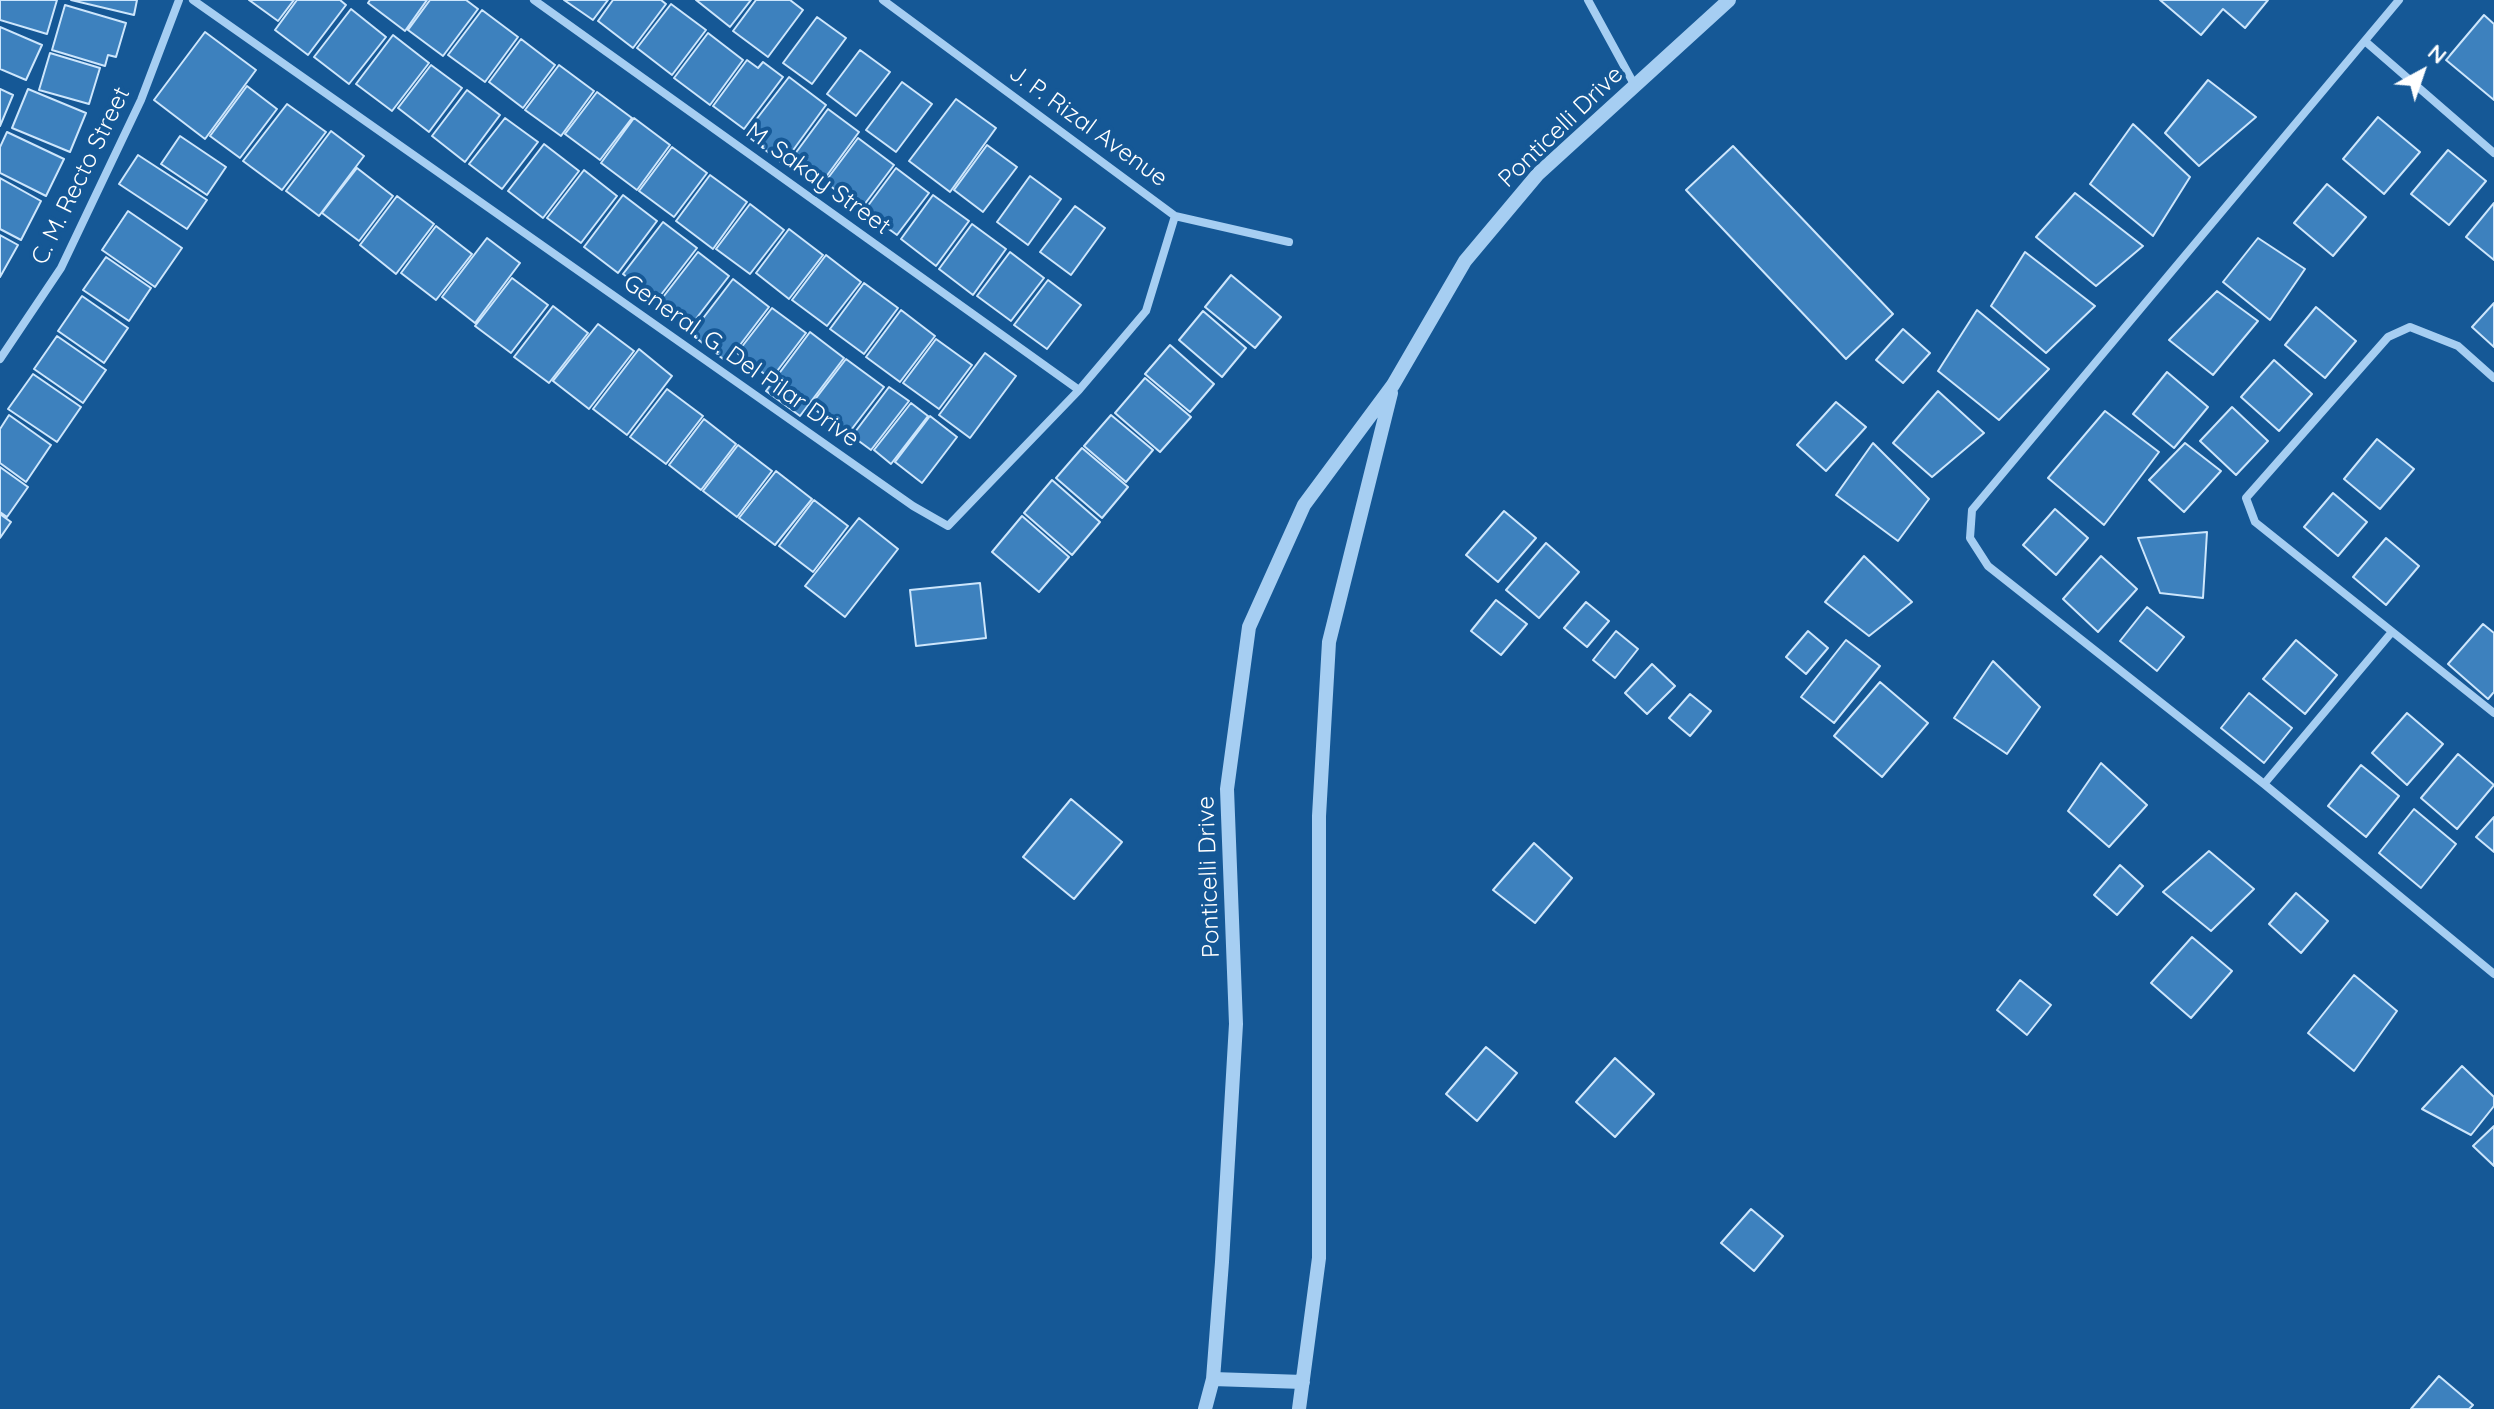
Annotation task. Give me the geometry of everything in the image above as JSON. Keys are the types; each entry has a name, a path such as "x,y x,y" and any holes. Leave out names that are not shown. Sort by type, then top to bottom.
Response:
{"street":[{"name":"C. M. Recto Street","path":"0,359 61,268 141,100 179,0"},
{"name":"General. G. Del Pilar Drive","path":"193,0 900,497 948,526 1079,390 1146,311 1175,216"},
{"name":"M. Sakay Street","path":"534,0 1079,390"},
{"name":"J. P. Rizal Avenue","path":"883,0 1175,216 1289,242"},
{"path":"1588,0 1635,86"},
{"name":"Ponticelli Drive","path":"1205,1409 1213,1379 1236,1024 1227,789 1249,627 1304,505 1393,385 1465,261 1538,174 1729,0"},
{"path":"2399,0 1972,510 1970,538 1988,566 2264,784 2494,974"},
{"path":"2366,42 2494,153"},
{"path":"2494,378 2458,346 2410,327 2388,337 2246,498 2255,522 2494,713"},
{"name":"Ponticelli Drive","path":"1299,1409 1319,1258 1319,816 1329,642 1393,385"},
{"path":"2264,784 2391,633"},
{"path":"1213,1379 1303,1382"}],"building":[{"path":"0,0 57,0 47,34 0,20"},
{"path":"71,0 137,0 134,15"},
{"path":"249,0 294,0 278,21"},
{"path":"297,0 340,0 346,5 308,55 275,30"},
{"path":"370,0 427,0 405,31 368,3"},
{"path":"430,0 466,0 478,9 443,56 408,30"},
{"path":"564,0 608,0 593,20"},
{"path":"613,0 661,0 666,4 633,48 598,21"},
{"path":"696,0 751,0 730,27"},
{"path":"756,0 790,0 803,10 768,57 733,31"},
{"path":"2160,0 2268,0 2245,28 2223,9 2201,35"},
{"path":"671,4 706,30 672,75 637,48"},
{"path":"65,5 126,23 116,57 108,55 105,66 52,50"},
{"path":"351,9 386,37 349,84 314,57"},
{"path":"482,10 518,37 485,82 448,55"},
{"path":"2484,15 2494,24 2494,100 2446,60"},
{"path":"817,17 846,38 812,84 783,63"},
{"path":"0,27 42,45 26,80 0,69"},
{"path":"205,32 256,70 205,139 154,100"},
{"path":"708,33 743,60 710,105 674,78"},
{"path":"393,35 429,63 392,111 356,84"},
{"path":"521,39 555,65 523,108 489,82"},
{"path":"860,50 890,72 856,116 827,94"},
{"path":"50,53 100,68 89,104 39,90"},
{"path":"747,60 758,68 763,62 783,77 744,129 713,106"},
{"path":"431,65 462,88 429,132 398,108"},
{"path":"559,65 594,91 561,136 525,110"},
{"path":"789,77 826,105 783,164 745,134"},
{"path":"2208,80 2256,117 2199,166 2165,133"},
{"path":"902,82 932,104 896,152 866,130"},
{"path":"247,86 277,109 240,158 210,136"},
{"path":"0,89 13,95 0,126"},
{"path":"28,89 86,113 70,152 12,128"},
{"path":"467,90 500,115 465,162 432,136"},
{"path":"597,92 632,118 600,160 565,134"},
{"path":"956,99 996,128 950,192 909,161"},
{"path":"287,104 326,132 282,190 243,161"},
{"path":"828,109 859,132 820,185 789,162"},
{"path":"2378,117 2420,152 2384,194 2343,159"},
{"path":"505,118 538,142 502,189 469,164"},
{"path":"634,118 670,145 637,190 601,163"},
{"path":"2133,124 2190,177 2153,236 2090,184"},
{"path":"331,131 364,156 319,216 286,191"},
{"path":"7,132 64,159 46,196 0,173 0,147"},
{"path":"180,136 226,167 207,195 161,164"},
{"path":"858,138 894,165 861,209 825,182"},
{"path":"544,144 579,171 543,218 508,191"},
{"path":"987,145 1017,167 983,212 954,190"},
{"path":"1733,146 1893,314 1846,359 1686,190"},
{"path":"672,147 707,173 674,217 639,191"},
{"path":"2448,150 2486,181 2449,225 2411,194"},
{"path":"138,155 207,200 187,229 119,184"},
{"path":"357,168 393,196 359,241 322,213"},
{"path":"896,168 929,193 897,235 864,211"},
{"path":"584,170 617,196 581,243 547,218"},
{"path":"710,175 747,202 713,249 676,221"},
{"path":"1030,176 1061,199 1028,245 997,222"},
{"path":"0,178 41,201 21,240 0,229"},
{"path":"2327,184 2366,217 2333,256 2294,223"},
{"path":"2075,193 2143,246 2096,286 2036,237"},
{"path":"623,195 657,221 618,273 584,247"},
{"path":"933,195 969,221 936,266 901,239"},
{"path":"397,196 434,224 396,274 360,245"},
{"path":"2494,203 2494,260 2466,237"},
{"path":"750,204 784,230 750,274 716,249"},
{"path":"1075,206 1105,228 1071,275 1040,252"},
{"path":"128,211 182,248 155,287 102,250"},
{"path":"663,222 697,248 657,300 623,274"},
{"path":"972,224 1006,249 973,295 939,269"},
{"path":"436,226 472,254 436,300 401,273"},
{"path":"789,229 823,255 789,299 756,273"},
{"path":"0,235 18,245 0,277"},
{"path":"487,238 520,263 475,323 442,297"},
{"path":"2258,238 2305,269 2270,320 2223,282"},
{"path":"698,252 729,276 692,324 660,301"},
{"path":"1010,252 1044,278 1011,321 977,296"},
{"path":"2025,252 2095,306 2046,353 1991,306"},
{"path":"826,255 861,282 827,326 792,300"},
{"path":"106,257 151,288 129,321 83,290"},
{"path":"1231,275 1281,317 1255,348 1205,307"},
{"path":"512,278 548,305 511,353 475,326"},
{"path":"733,279 769,307 727,362 691,334"},
{"path":"1048,280 1081,305 1047,349 1014,325"},
{"path":"864,283 898,308 864,354 830,329"},
{"path":"2217,291 2258,321 2213,375 2169,340"},
{"path":"82,296 128,328 104,363 58,331"},
{"path":"2494,303 2494,347 2472,327"},
{"path":"553,306 588,333 549,383 514,357"},
{"path":"2316,307 2356,341 2325,378 2285,345"},
{"path":"772,308 806,333 771,379 737,353"},
{"path":"901,310 935,336 900,382 866,357"},
{"path":"1977,310 2049,369 1999,420 1938,371"},
{"path":"1203,311 1246,348 1222,377 1179,340"},
{"path":"598,324 634,351 589,409 553,381"},
{"path":"1903,329 1930,353 1903,383 1876,360"},
{"path":"810,332 844,358 800,416 766,391"},
{"path":"57,336 106,370 83,403 34,369"},
{"path":"936,339 972,365 939,409 903,383"},
{"path":"1170,345 1214,384 1190,412 1145,374"},
{"path":"639,349 672,376 627,435 593,409"},
{"path":"985,353 1016,376 970,438 939,415"},
{"path":"846,359 884,387 848,434 810,406"},
{"path":"2274,360 2312,394 2279,431 2241,397"},
{"path":"2167,372 2208,407 2174,448 2133,414"},
{"path":"33,374 81,407 57,442 8,409"},
{"path":"1145,378 1191,417 1160,452 1115,413"},
{"path":"889,387 909,401 871,450 852,436"},
{"path":"667,389 703,416 666,464 630,437"},
{"path":"1938,391 1984,433 1932,477 1893,443"},
{"path":"1836,402 1866,427 1826,471 1797,445"},
{"path":"911,403 928,416 891,464 874,450"},
{"path":"2232,407 2268,441 2236,475 2200,441"},
{"path":"2105,411 2159,452 2104,525 2048,478"},
{"path":"9,415 51,445 26,482 0,463 0,429"},
{"path":"1111,415 1153,450 1126,482 1084,446"},
{"path":"930,416 957,437 922,483 895,462"},
{"path":"704,419 736,444 701,490 669,465"},
{"path":"2377,439 2414,469 2380,509 2344,479"},
{"path":"1873,443 1929,499 1898,541 1836,495"},
{"path":"2185,443 2221,471 2184,512 2149,480"},
{"path":"738,445 772,471 737,517 703,491"},
{"path":"1082,448 1128,487 1102,518 1056,478"},
{"path":"0,467 28,487 7,517 0,512"},
{"path":"776,471 812,499 775,545 739,518"},
{"path":"1052,480 1100,522 1072,555 1024,513"},
{"path":"2333,493 2367,522 2338,556 2304,527"},
{"path":"814,500 848,526 813,572 779,546"},
{"path":"2055,509 2088,538 2056,575 2023,545"},
{"path":"1504,511 1536,538 1498,582 1466,555"},
{"path":"0,514 11,522 0,538"},
{"path":"1022,516 1069,557 1039,592 992,552"},
{"path":"859,518 898,549 845,617 805,586"},
{"path":"2207,532 2203,598 2160,593 2138,538"},
{"path":"2386,538 2419,566 2386,605 2353,577"},
{"path":"1546,543 1579,572 1539,618 1506,590"},
{"path":"1864,556 1912,602 1869,636 1825,602"},
{"path":"2101,556 2137,589 2098,632 2063,599"},
{"path":"980,583 986,638 916,646 910,590"},
{"path":"1496,600 1527,624 1501,655 1471,631"},
{"path":"1586,602 1609,621 1587,647 1564,628"},
{"path":"2147,607 2184,637 2157,671 2120,641"},
{"path":"2483,624 2494,633 2494,692 2488,699 2448,664"},
{"path":"1616,631 1638,649 1615,678 1593,660"},
{"path":"1808,631 1828,648 1806,674 1786,657"},
{"path":"1846,640 1880,666 1834,723 1801,697"},
{"path":"2296,640 2337,675 2305,714 2263,679"},
{"path":"1993,661 2040,707 2007,754 1954,718"},
{"path":"1652,664 1675,686 1647,714 1625,693"},
{"path":"1880,682 1928,723 1882,777 1834,736"},
{"path":"2249,693 2292,728 2264,763 2221,728"},
{"path":"1690,694 1711,711 1690,736 1669,718"},
{"path":"2407,713 2443,744 2407,785 2372,753"},
{"path":"2458,754 2494,785 2457,829 2421,798"},
{"path":"2101,763 2147,805 2109,847 2068,811"},
{"path":"2361,765 2399,796 2366,837 2328,806"},
{"path":"1071,799 1122,842 1074,899 1023,857"},
{"path":"2414,809 2456,844 2421,888 2379,853"},
{"path":"2494,817 2494,852 2476,837"},
{"path":"1534,843 1572,878 1535,923 1493,890"},
{"path":"2209,851 2254,889 2211,931 2163,892"},
{"path":"2120,865 2143,886 2117,915 2094,895"},
{"path":"2296,893 2328,921 2301,953 2269,924"},
{"path":"2192,937 2232,971 2191,1018 2151,983"},
{"path":"2354,975 2397,1011 2354,1071 2308,1033"},
{"path":"2020,980 2051,1005 2027,1035 1997,1010"},
{"path":"1486,1047 1517,1073 1477,1121 1446,1094"},
{"path":"1615,1058 1654,1094 1615,1137 1576,1102"},
{"path":"2462,1066 2494,1097 2494,1106 2471,1135 2422,1109"},
{"path":"2494,1126 2494,1166 2473,1146"},
{"path":"1751,1209 1783,1236 1754,1271 1721,1243"},
{"path":"2439,1376 2473,1405 2469,1409 2411,1409"}]}
